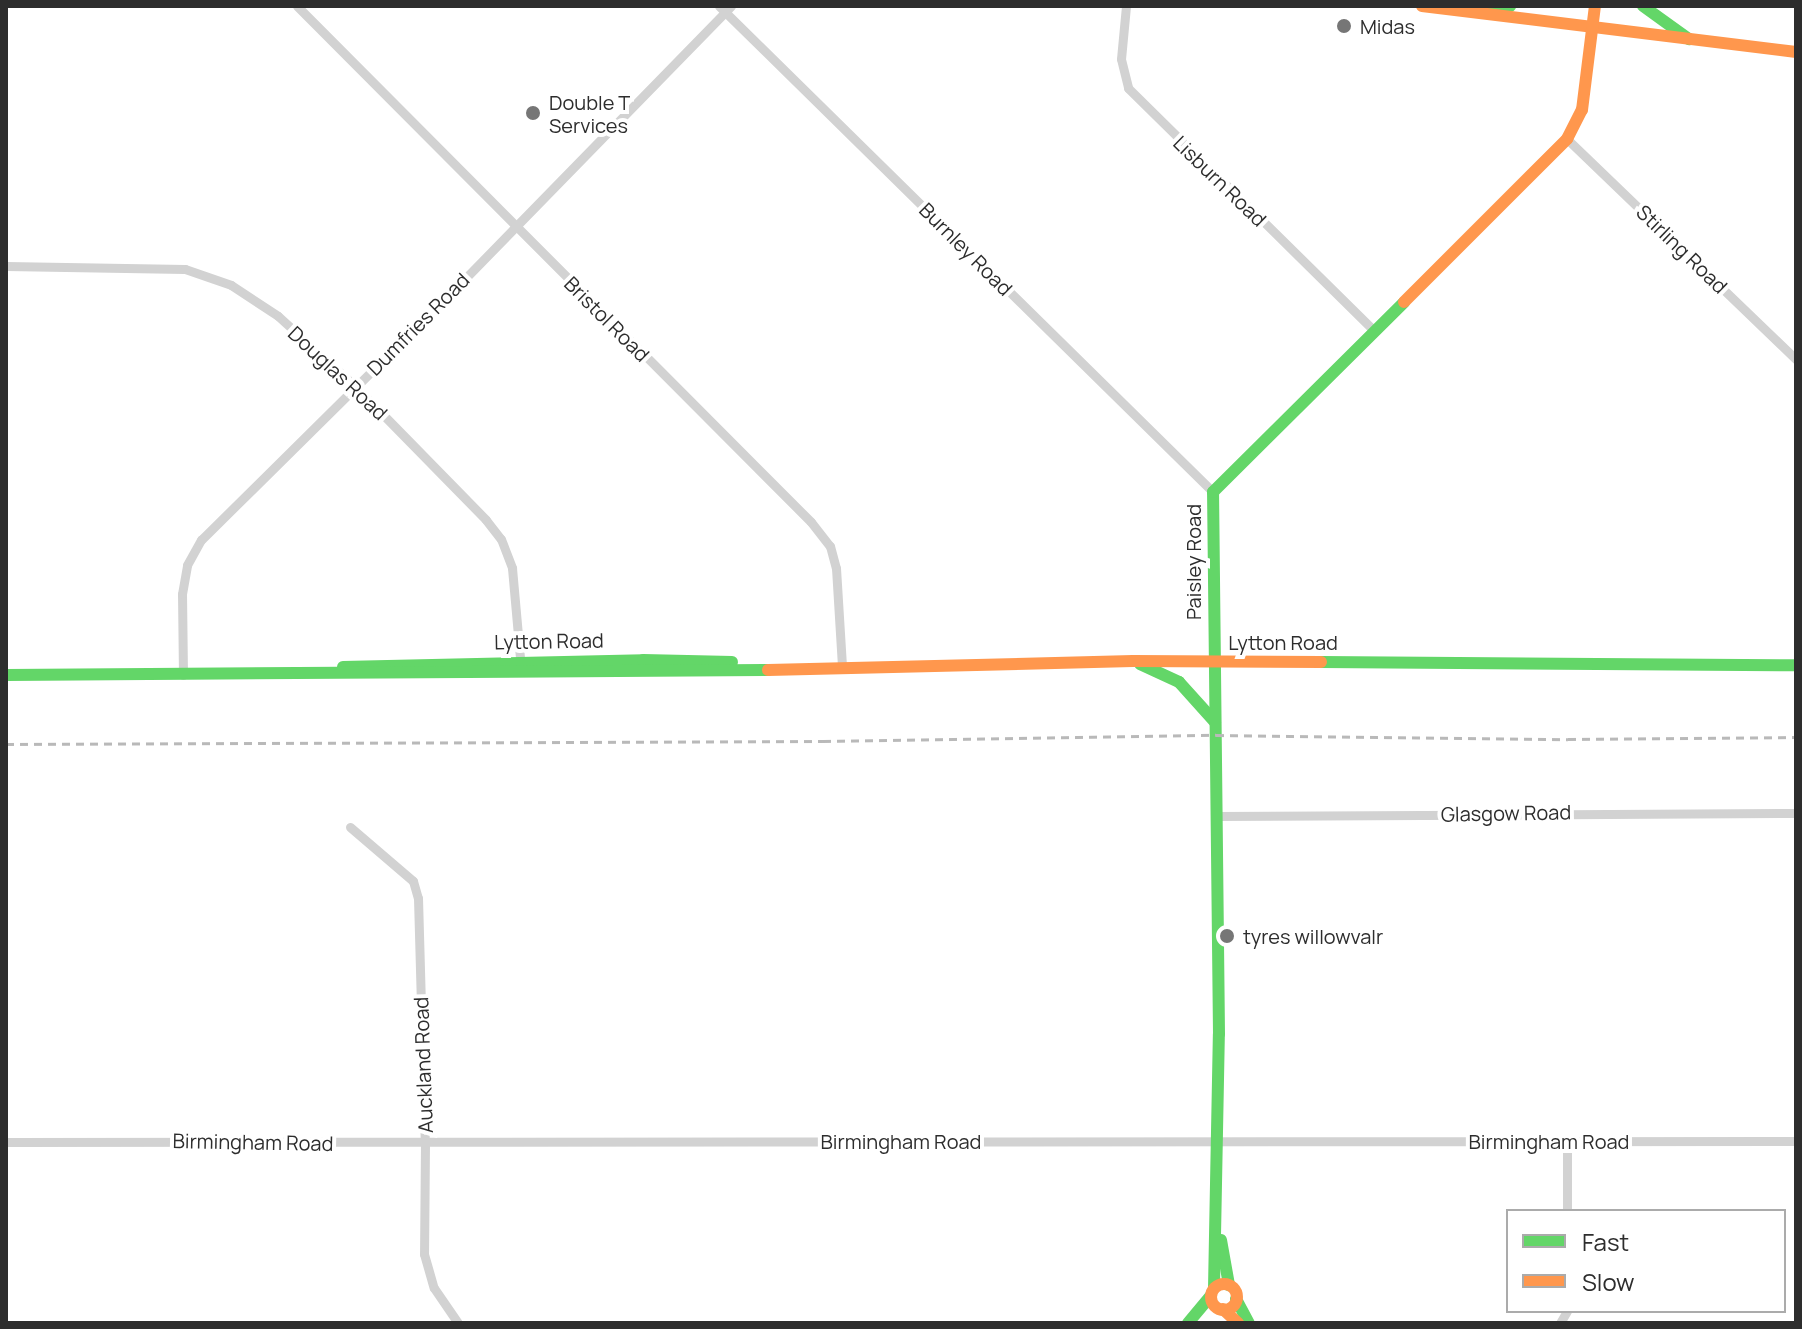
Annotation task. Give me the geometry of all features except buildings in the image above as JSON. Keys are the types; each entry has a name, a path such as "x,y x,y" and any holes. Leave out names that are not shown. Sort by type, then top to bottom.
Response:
{"main road":[{"path":"1422,6 1796,52"},
{"path":"1479,14 1510,6"},
{"name":"Paisley Road","path":"1212,1292 1218,1221 1219,1139 1213,492 1567,139 1582,110 1595,6"},
{"path":"1643,6 1693,41"},
{"path":"1133,661 1179,682 1204,706 1216,725"},
{"name":"Lytton Road","path":"6,675 1133,661 1796,665"},
{"name":"Paisley Road","path":"1218,1221 1229,1285 1236,1299"},
{"path":"1191,1323 1212,1292 1229,1285"},
{"path":"1212,1292 1221,1309 1238,1323"},
{"path":"1191,1323 1221,1309 1231,1308 1236,1299"},
{"path":"1236,1299 1249,1323"}],"street":[{"name":"Bristol Road","path":"297,6 811,522 830,546 836,568 842,667"},
{"name":"Lisburn Road","path":"1126,6 1121,59 1128,88 1374,331"},
{"name":"Dumfries Road","path":"183,675 182,594 187,565 201,540 514,227 725,8"},
{"name":"Burnley Road","path":"725,8 1213,492"},
{"name":"Stirling Road","path":"1567,139 1796,359"},
{"name":"Douglas Road","path":"6,266 159,266 209,275 278,316 355,386 501,539 512,568 521,667"},
{"name":"Glasgow Road","path":"1216,816 1796,813"},
{"name":"Auckland Road","path":"350,827 413,881 418,898 425,1144 424,1254 434,1288 458,1323"},
{"path":"1567,1141 1567,1209"},
{"name":"Birmingham Road","path":"6,1142 1796,1141"}],"railway":[{"path":"6,744 823,741 1216,735 1568,739 1796,737"}],"traffic: fast":[{"path":"1486,12 1510,6"},
{"path":"1643,6 1689,39"},
{"path":"1214,1288 1219,1034 1213,492 1404,302"},
{"path":"343,667 643,660 732,662"},
{"path":"1321,662 1796,665"},
{"path":"1140,664 1179,682 1215,722"},
{"path":"6,675 768,670"},
{"path":"1221,1240 1229,1285"},
{"path":"1188,1323 1211,1296"},
{"path":"1236,1299 1249,1323"}],"traffic: slow":[{"path":"1422,6 1796,52"},
{"path":"1404,302 1567,139 1582,110 1595,6"},
{"path":"768,670 1133,661 1321,662"},
{"path":"1224,1284 1233,1288 1237,1297 1233,1306 1224,1310 1215,1306 1211,1297 1215,1288 1224,1284"},
{"path":"1223,1309 1238,1323"}],"place":[{"name":"Midas","path":"1344,26"},
{"name":"Double T Services","path":"533,113"},
{"name":"tyres willowvalr","path":"1227,936"}]}
